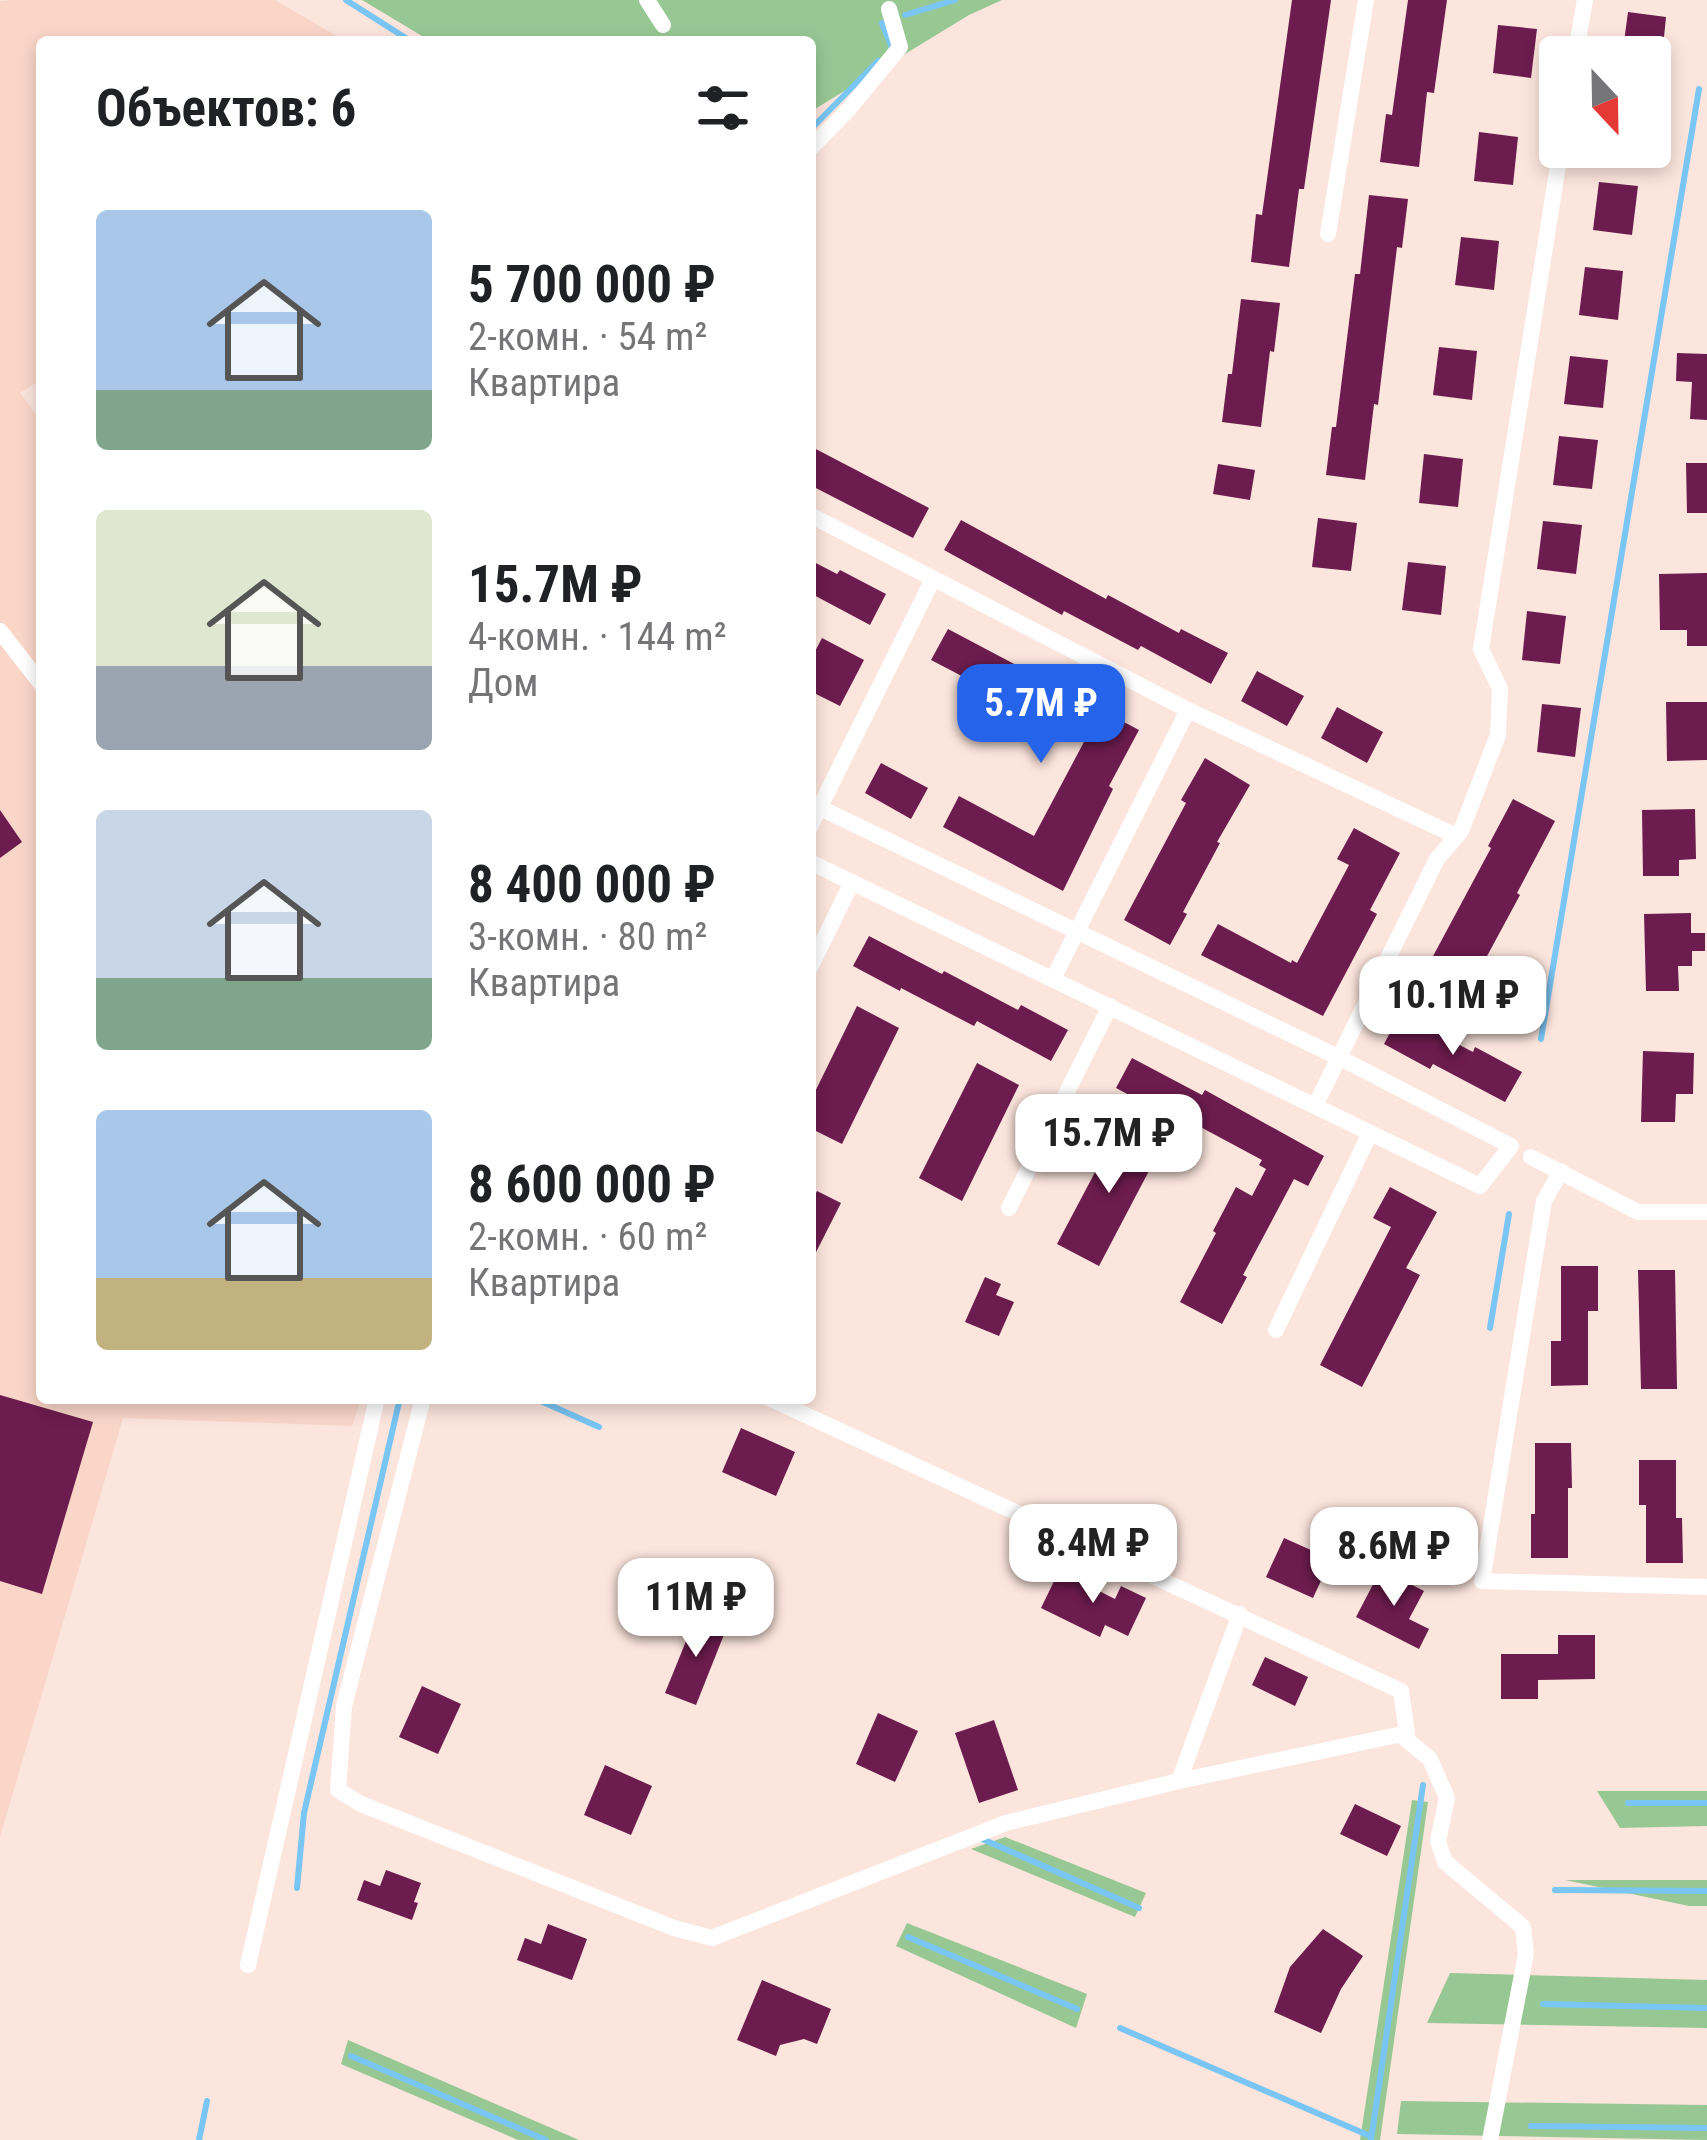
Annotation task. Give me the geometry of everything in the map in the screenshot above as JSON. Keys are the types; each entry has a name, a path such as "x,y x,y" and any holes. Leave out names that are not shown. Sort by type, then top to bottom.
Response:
{"street":[{"path":"646,0 663,25"},
{"path":"1328,234 1366,0"},
{"path":"1579,36 1585,0"},
{"path":"816,142 900,47 889,9"},
{"path":"1315,1106 1437,859 1461,831 1498,735 1500,688 1480,649 1558,168"},
{"path":"816,518 1188,710 1456,836"},
{"path":"816,803 933,579"},
{"path":"0,631 36,677"},
{"path":"1053,979 1188,710"},
{"path":"816,805 1340,1058 1511,1146 1480,1186 816,865"},
{"path":"816,956 852,882"},
{"path":"1009,1208 1110,1006"},
{"path":"1276,1330 1370,1132"},
{"path":"1532,1157 1638,1212 1707,1212"},
{"path":"1561,1171 1544,1201 1482,1581 1707,1587"},
{"path":"248,1965 376,1404"},
{"path":"421,1404 344,1706 338,1790 361,1804 674,1928 712,1938 1006,1823 1179,1780 1407,1733 1401,1691 782,1404"},
{"path":"1179,1780 1240,1614"},
{"path":"1401,1736 1430,1759 1447,1798 1438,1841 1445,1862 1523,1927 1526,1954 1490,2140"}],"shaded area":[{"path":"275,0 337,36 36,36 36,383 20,393 36,414 36,1404 359,1404 352,1426 123,1418 0,1837 0,1"}],"green space":[{"path":"362,0 1002,0 969,15 816,108 816,36 422,36"},
{"path":"1597,1791 1707,1791 1707,1826 1620,1828"},
{"path":"1412,1800 1428,1802 1380,2140 1360,2140"},
{"path":"1005,1837 1146,1893 1135,1917 971,1849"},
{"path":"1565,1880 1707,1880 1707,1906 1689,1906"},
{"path":"907,1923 1087,1994 1076,2028 896,1946"},
{"path":"1450,1973 1707,1980 1707,2028 1427,2023"},
{"path":"348,2040 579,2140 518,2140 341,2064"},
{"path":"1401,2101 1707,2105 1707,2140 1397,2134"}],"building":[{"path":"1292,0 1331,0 1289,267 1251,262 1256,214 1262,215"},
{"path":"1408,0 1447,0 1434,93 1427,92 1419,167 1380,162 1386,114 1392,115"},
{"path":"1628,12 1666,17 1664,36 1625,36"},
{"path":"1498,25 1537,29 1531,78 1493,73"},
{"path":"1479,132 1518,137 1513,185 1474,181"},
{"path":"1599,182 1638,186 1632,235 1593,230"},
{"path":"1369,195 1408,199 1402,248 1397,247 1365,480 1326,475"},
{"path":"1461,237 1499,241 1494,290 1455,285"},
{"path":"1585,267 1623,271 1618,320 1579,315"},
{"path":"1241,299 1280,303 1261,427 1222,422"},
{"path":"1439,347 1477,351 1472,400 1433,395"},
{"path":"1677,353 1707,354 1707,420 1690,419 1692,382 1676,381"},
{"path":"1570,356 1608,360 1603,408 1564,404"},
{"path":"1559,436 1598,440 1592,489 1553,485"},
{"path":"816,449 929,508 913,538 816,488"},
{"path":"1424,454 1463,459 1458,507 1419,503"},
{"path":"1686,463 1707,463 1707,513 1687,513"},
{"path":"1218,464 1255,470 1250,500 1213,494"},
{"path":"1318,518 1357,523 1351,571 1312,567"},
{"path":"961,520 1106,599 1108,595 1228,653 1211,684 1141,646 1138,650 1064,611 1062,615 944,550"},
{"path":"1543,521 1582,525 1576,574 1537,569"},
{"path":"1408,562 1446,566 1441,615 1402,610"},
{"path":"816,563 886,594 870,625 816,596"},
{"path":"1707,573 1707,646 1687,646 1687,630 1660,630 1659,574"},
{"path":"1527,611 1566,616 1560,664 1522,660"},
{"path":"948,629 1139,730 1063,891 943,827 959,796 1034,836 1085,740 931,660"},
{"path":"822,638 864,660 840,706 816,694 816,650"},
{"path":"1257,671 1304,696 1287,726 1241,701"},
{"path":"1666,702 1707,702 1707,760 1667,761"},
{"path":"1542,704 1581,708 1575,757 1537,752"},
{"path":"1337,707 1383,732 1367,763 1321,738"},
{"path":"1205,758 1250,785 1217,842 1170,945 1124,920"},
{"path":"881,763 928,788 911,819 865,793"},
{"path":"1513,799 1555,821 1459,1008 1417,986"},
{"path":"1695,809 1696,859 1679,860 1679,876 1643,876 1642,810"},
{"path":"0,810 22,842 0,858"},
{"path":"1354,828 1400,853 1370,910 1377,914 1323,1016 1201,955 1218,924 1297,963 1349,865 1337,859"},
{"path":"1691,913 1691,933 1705,933 1705,951 1692,951 1692,966 1678,966 1679,991 1646,991 1644,914"},
{"path":"869,936 1068,1030 1051,1061 977,1021 974,1026 853,966"},
{"path":"857,1006 899,1028 842,1144 816,1131 816,1090"},
{"path":"1400,1014 1522,1072 1505,1102 1384,1044"},
{"path":"1643,1051 1694,1053 1693,1094 1676,1094 1675,1122 1641,1122"},
{"path":"1132,1058 1202,1095 1205,1090 1324,1156 1308,1186 1294,1179 1222,1324 1180,1302 1236,1187 1252,1196 1266,1169 1259,1165 1262,1160 1165,1108 1163,1113 1116,1088"},
{"path":"977,1063 1019,1085 962,1201 919,1178"},
{"path":"1119,1127 1161,1148 1099,1266 1057,1244"},
{"path":"1390,1187 1437,1212 1406,1268 1420,1275 1362,1387 1320,1365 1391,1227 1373,1218"},
{"path":"816,1193 841,1203 816,1252"},
{"path":"1561,1266 1598,1266 1598,1311 1588,1311 1588,1385 1551,1386 1551,1341 1561,1341"},
{"path":"1638,1270 1675,1270 1677,1389 1641,1389"},
{"path":"985,1277 1001,1284 996,1295 1014,1302 999,1336 965,1322"},
{"path":"0,1395 93,1422 42,1594 0,1581"},
{"path":"741,1428 795,1452 776,1496 722,1472"},
{"path":"1535,1443 1571,1443 1568,1558 1531,1558"},
{"path":"1639,1460 1676,1460 1676,1518 1682,1518 1683,1563 1646,1563 1646,1505 1639,1505"},
{"path":"1284,1538 1331,1559 1313,1598 1266,1577"},
{"path":"1381,1569 1424,1591 1409,1619 1429,1629 1419,1649 1356,1617"},
{"path":"1059,1571 1115,1599 1121,1586 1146,1598 1128,1636 1105,1625 1100,1637 1041,1608"},
{"path":"697,1614 727,1627 696,1705 665,1693"},
{"path":"1558,1635 1595,1635 1595,1679 1538,1680 1538,1699 1501,1699 1501,1654 1558,1654"},
{"path":"1265,1657 1308,1677 1295,1706 1252,1685"},
{"path":"422,1686 461,1704 438,1754 399,1737"},
{"path":"878,1713 918,1731 895,1782 856,1764"},
{"path":"994,1720 1018,1790 979,1803 955,1733"},
{"path":"605,1765 652,1786 631,1835 584,1815"},
{"path":"1355,1804 1401,1826 1387,1856 1340,1834"},
{"path":"386,1870 421,1883 412,1920 357,1900 364,1880 380,1886"},
{"path":"548,1924 587,1939 572,1980 517,1960 525,1938 541,1944"},
{"path":"1323,1929 1363,1956 1321,2033 1274,2012 1290,1967"},
{"path":"762,1980 831,2009 817,2044 804,2039 780,2045 776,2056 737,2040"}],"waterway":[{"path":"346,0 403,36"},
{"path":"905,15 955,0"},
{"path":"882,23 892,48"},
{"path":"816,124 878,61"},
{"path":"1541,1039 1699,89"},
{"path":"1490,1328 1509,1214"},
{"path":"297,1888 304,1813 399,1404"},
{"path":"547,1404 599,1427"},
{"path":"1371,2140 1423,1785"},
{"path":"1628,1803 1707,1803"},
{"path":"980,1838 1139,1908"},
{"path":"1555,1890 1707,1891"},
{"path":"908,1937 1077,2009"},
{"path":"1543,2004 1707,2008"},
{"path":"1120,2028 1370,2136"},
{"path":"351,2056 546,2140"},
{"path":"199,2140 207,2101"},
{"path":"1531,2126 1707,2128"}]}
